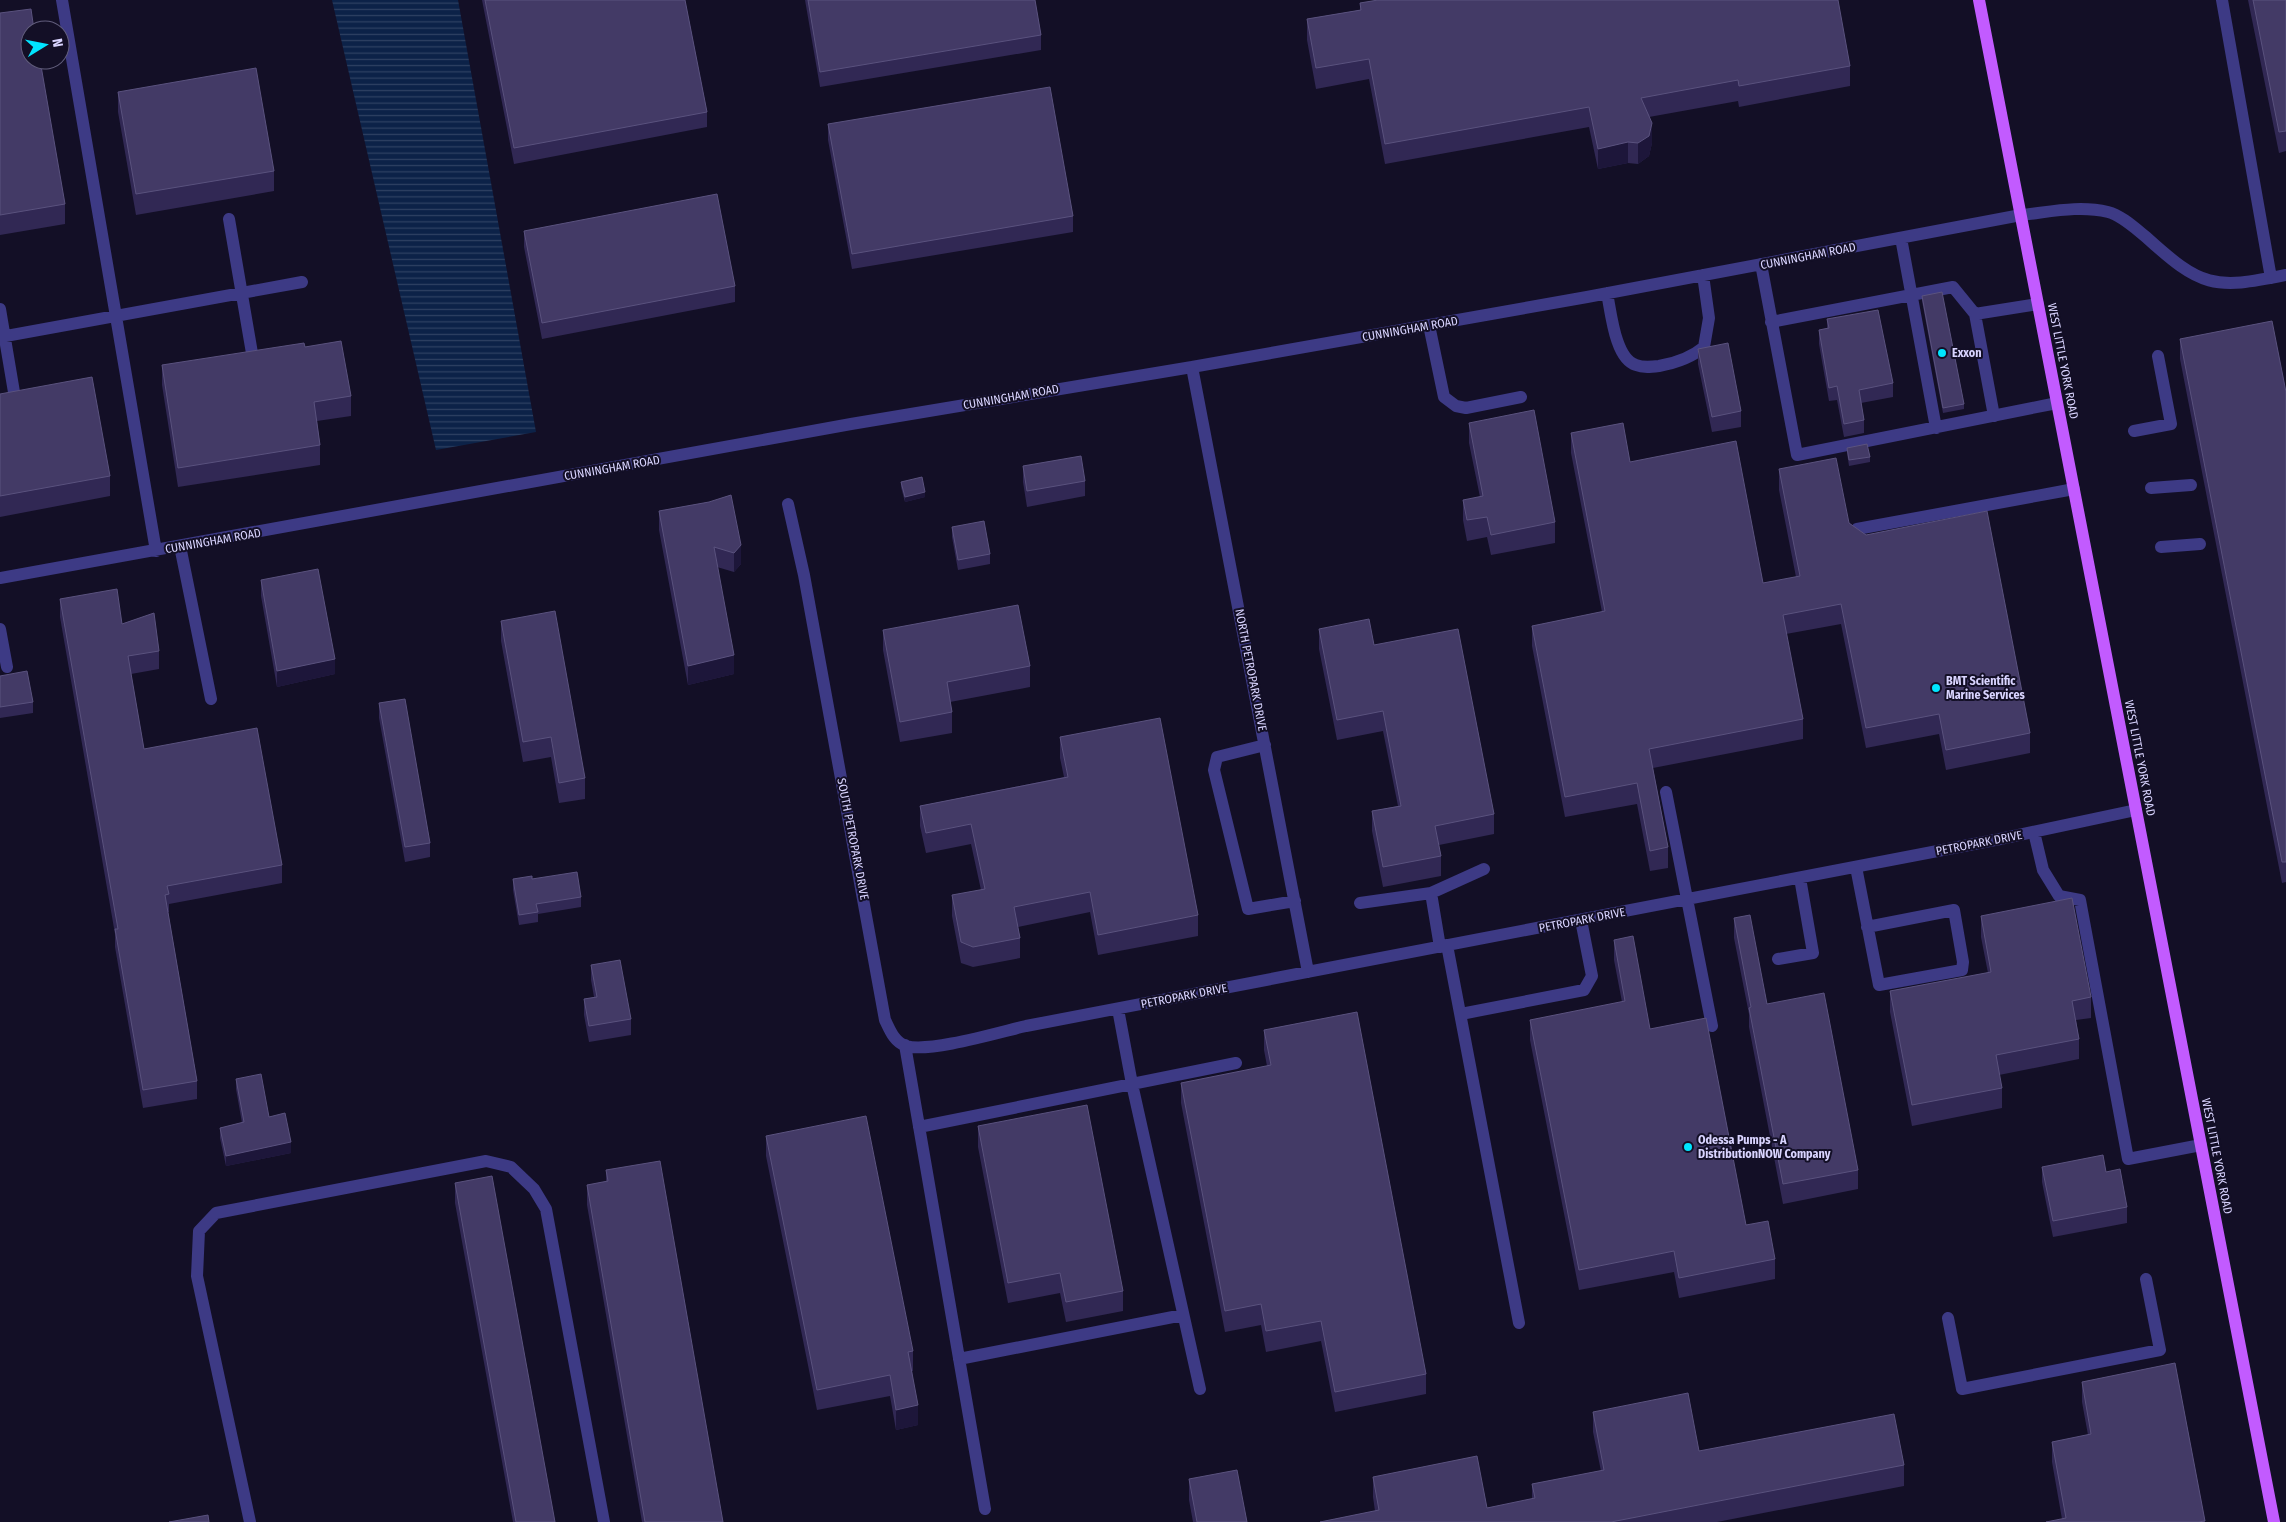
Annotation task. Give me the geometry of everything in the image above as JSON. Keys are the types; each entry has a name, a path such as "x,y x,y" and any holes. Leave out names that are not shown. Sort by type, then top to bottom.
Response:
{"main road":[{"name":"WEST LITTLE YORK ROAD","path":"1979,0 2274,1522"}],"street":[{"path":"62,0 156,551"},
{"path":"2222,0 2270,278"},
{"name":"CUNNINGHAM ROAD","path":"0,578 851,424 1192,367 1703,276 2021,216 2078,208 2110,212 2137,229 2165,255 2200,279 2238,284 2286,275"},
{"path":"229,219 253,359"},
{"path":"1901,238 1936,428"},
{"path":"1760,264 1797,456 2057,403"},
{"path":"1607,293 1616,336 1625,358 1635,365 1648,367 1670,364 1693,356 1704,347 1709,318 1703,276"},
{"path":"2,337 302,282"},
{"path":"1771,322 1953,287 1975,314 1994,416"},
{"path":"1975,314 2038,304"},
{"path":"0,309 2,337 16,404"},
{"path":"1429,325 1444,397 1456,406 1466,408 1521,397"},
{"path":"2134,431 2172,424 2158,356"},
{"name":"NORTH PETROPARK DRIVE","path":"1192,367 1308,972"},
{"path":"2151,488 2191,485"},
{"path":"1857,528 2074,488"},
{"name":"SOUTH PETROPARK DRIVE","path":"788,504 804,575 885,1020 894,1037 905,1046"},
{"path":"2161,547 2200,544"},
{"path":"180,546 211,699"},
{"path":"0,629 7,667"},
{"path":"1265,745 1217,757 1214,770 1248,909 1295,901"},
{"path":"1666,792 1712,1026"},
{"name":"PETROPARK DRIVE","path":"905,1046 924,1048 1026,1026 1800,878 2136,810"},
{"path":"2034,832 2042,870 2059,896 2080,900 2128,1159 2201,1145"},
{"path":"1856,867 1867,927 1878,986 1962,970 1963,962 1954,910 1867,927"},
{"path":"1360,903 1431,892 1484,869"},
{"path":"1778,959 1813,952 1800,878"},
{"path":"1431,892 1461,1014 1520,1323"},
{"path":"1461,1014 1584,990 1592,976 1581,920"},
{"path":"1118,1009 1132,1084 1200,1389"},
{"path":"905,1046 985,1509"},
{"path":"919,1127 1236,1062"},
{"path":"250,1522 197,1276 199,1231 216,1213 486,1161 511,1167 534,1189 546,1209 604,1522"},
{"path":"1948,1318 1962,1389 2141,1354 2160,1350 2146,1279"},
{"path":"959,1359 1183,1315"}],"water":[{"path":"332,0 458,0 536,432 436,450"}],"building":[{"path":"485,0 685,0 707,112 514,148"},
{"path":"808,0 1035,0 1041,35 820,72"},
{"path":"1378,0 1838,0 1850,66 1739,86 1738,80 1641,98 1652,123 1649,136 1638,143 1628,142 1598,149 1589,107 1385,144 1369,59 1316,68 1307,19 1361,10 1360,3"},
{"path":"2253,0 2286,0 2286,131 2279,132"},
{"path":"31,9 33,20 20,20 20,70 42,70 65,204 0,215 0,13"},
{"path":"256,68 274,171 136,194 118,92"},
{"path":"1050,87 1073,216 852,254 828,124"},
{"path":"717,194 735,286 542,323 524,231"},
{"name":"Exxon","path":"1942,292 1964,404 1943,408 1922,296"},
{"path":"1878,310 1893,383 1859,390 1864,420 1844,424 1837,386 1829,388 1819,330 1829,328 1827,319"},
{"path":"2272,321 2286,392 2286,862 2282,862 2180,339"},
{"path":"341,341 351,396 314,402 320,445 178,468 162,365 304,343 305,347"},
{"path":"1728,343 1741,411 1712,417 1698,349"},
{"path":"92,377 110,476 0,496 0,394"},
{"path":"1534,410 1555,522 1491,535 1487,517 1467,520 1463,500 1483,496 1469,423"},
{"path":"1623,423 1630,462 1736,441 1763,583 1800,576 1779,469 1836,458 1849,523 1866,535 1987,511 2030,733 1946,750 1939,714 1866,728 1841,604 1783,615 1803,719 1649,749 1668,847 1650,851 1637,783 1565,797 1532,626 1605,611 1571,433"},
{"path":"1867,444 1870,457 1849,460 1847,448"},
{"path":"1081,456 1085,481 1027,491 1023,466"},
{"path":"922,477 925,492 905,497 901,482"},
{"path":"731,495 741,545 734,553 714,547 734,655 688,666 659,511 709,502"},
{"path":"984,521 990,554 958,560 952,527"},
{"path":"318,569 335,659 277,671 261,580"},
{"path":"117,589 122,624 154,613 159,651 128,656 144,749 257,728 282,865 167,886 169,894 165,895 197,1081 143,1090 115,929 118,929 60,599"},
{"path":"1018,605 1030,666 947,682 952,712 900,722 883,630"},
{"path":"555,611 585,778 559,783 551,737 523,742 501,621"},
{"path":"1369,619 1374,645 1458,629 1494,814 1435,826 1441,856 1383,867 1372,811 1401,806 1383,711 1337,720 1319,629"},
{"path":"27,671 33,702 0,707 0,676"},
{"path":"405,699 430,843 405,847 379,703"},
{"path":"1160,718 1198,915 1098,935 1090,892 1014,907 1020,938 973,947 961,942 952,895 985,889 971,824 926,833 920,806 1068,777 1060,737"},
{"path":"577,872 581,897 536,904 538,912 519,915 513,879 532,876 532,879"},
{"path":"2072,898 2091,997 2072,1001 2079,1039 1996,1055 2002,1088 1912,1105 1890,991 1991,972 1981,916"},
{"path":"1750,915 1767,1004 1824,993 1858,1170 1783,1184 1749,1008 1751,1007 1734,918"},
{"path":"1633,936 1650,1029 1706,1018 1746,1225 1768,1221 1775,1259 1679,1278 1674,1251 1579,1270 1530,1020 1625,1001 1614,940"},
{"path":"620,960 631,1019 589,1026 584,999 597,997 591,965"},
{"path":"1357,1012 1426,1374 1335,1392 1321,1321 1266,1331 1261,1304 1225,1311 1181,1083 1271,1065 1264,1030"},
{"path":"261,1074 269,1117 285,1113 291,1142 226,1156 220,1128 244,1122 236,1079"},
{"path":"1087,1105 1123,1291 1066,1302 1060,1273 1008,1283 978,1126"},
{"path":"866,1116 913,1351 908,1352 918,1405 896,1410 890,1375 817,1390 766,1136"},
{"path":"2103,1155 2106,1172 2120,1169 2127,1207 2053,1221 2042,1167"},
{"path":"660,1161 723,1522 645,1522 587,1185 608,1181 606,1170"},
{"path":"492,1176 555,1522 516,1522 455,1183"},
{"path":"2175,1363 2205,1521 2046,1522 2066,1518 2052,1442 2091,1434 2082,1382"},
{"path":"1688,1393 1699,1451 1894,1414 1904,1465 1611,1522 1320,1522 1379,1510 1373,1477 1477,1456 1487,1508 1535,1498 1532,1484 1604,1470 1593,1412"},
{"path":"1237,1470 1247,1522 1197,1522 1189,1479"},
{"path":"208,1515 209,1522 169,1522"}],"place":[{"name":"Exxon","path":"1942,353"},
{"name":"BMT Scientific Marine Services","path":"1936,688"},
{"name":"Odessa Pumps - A DistributionNOW Company","path":"1688,1147"}]}
